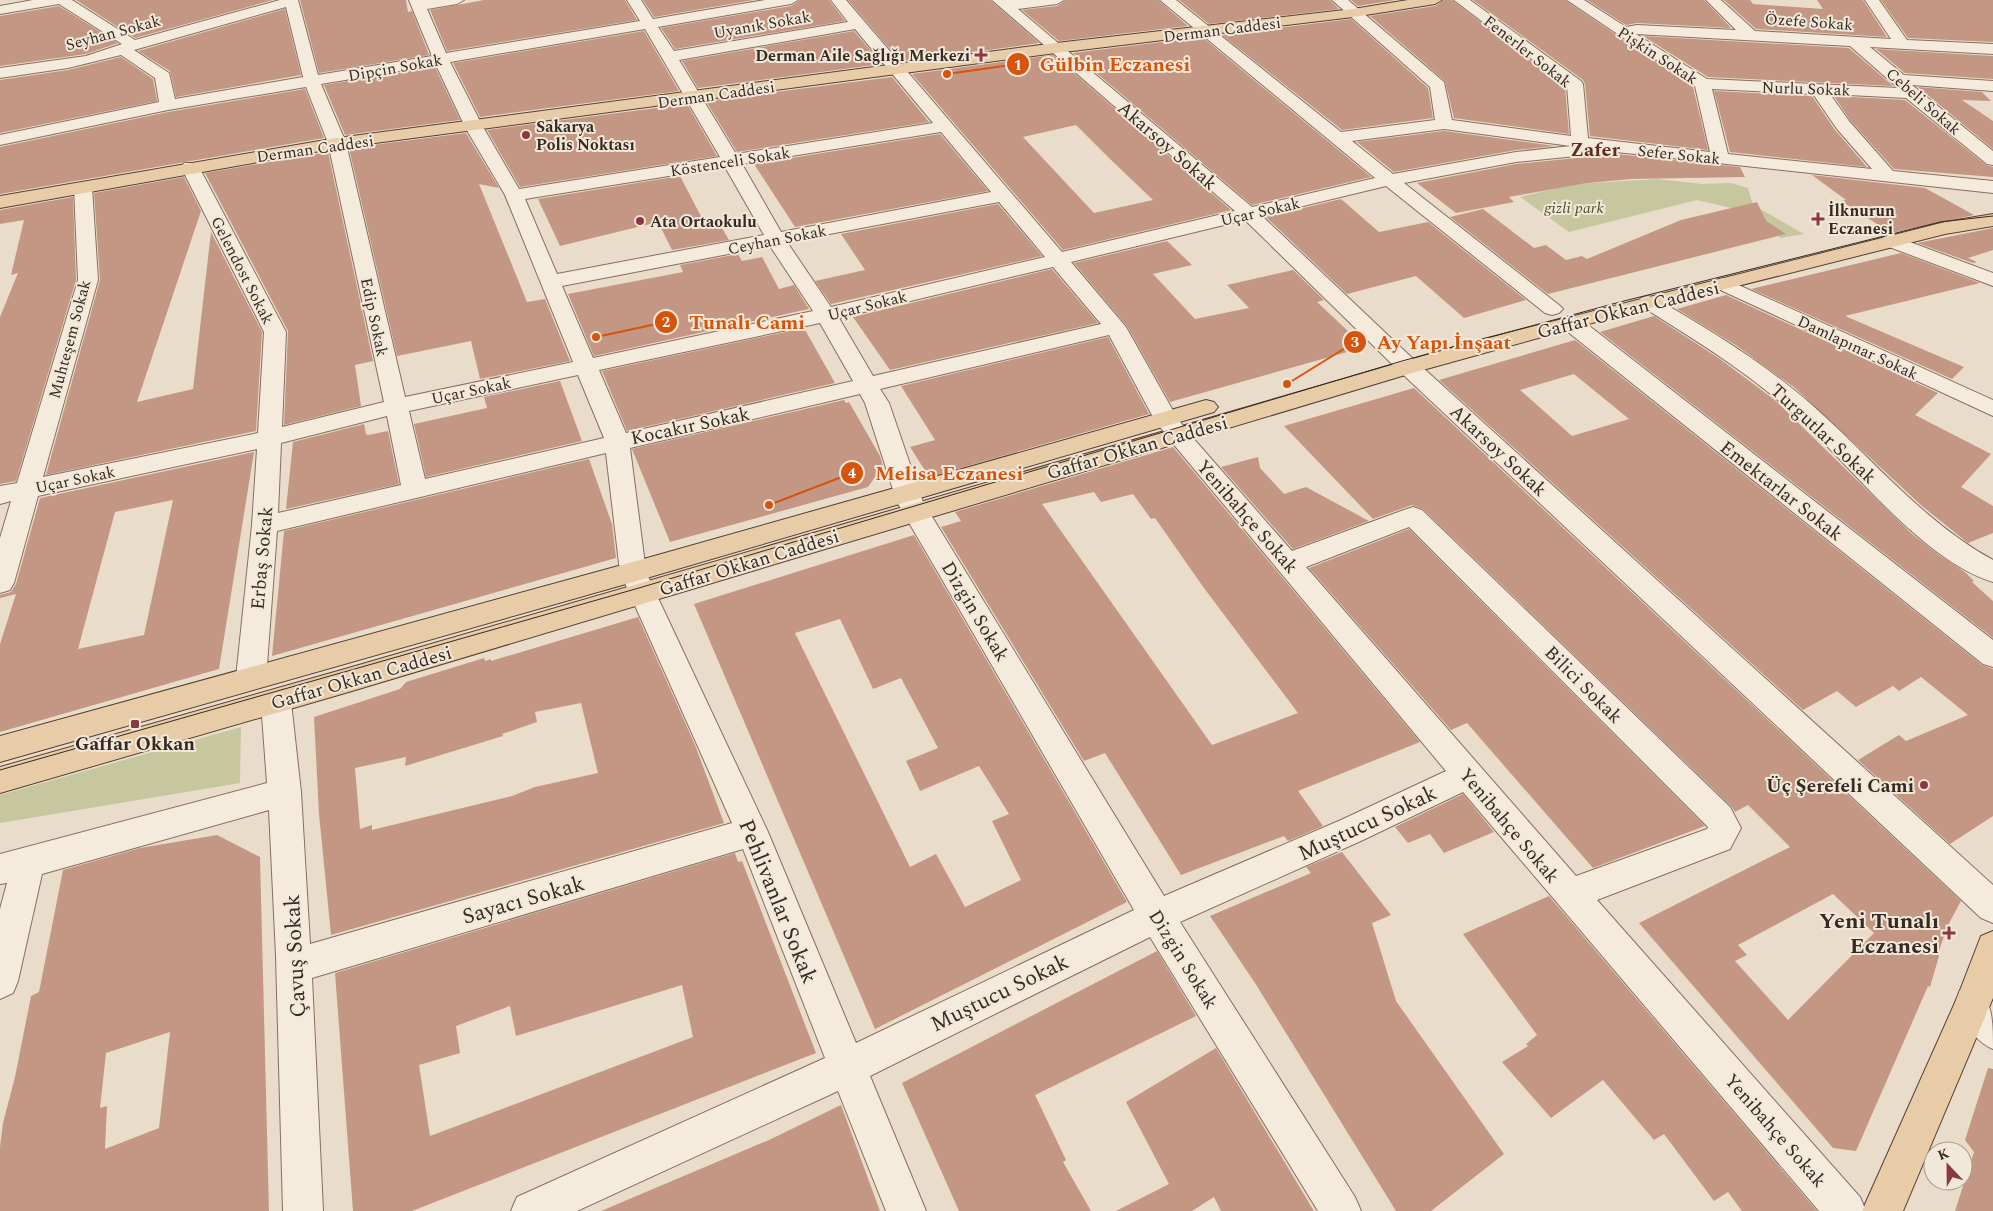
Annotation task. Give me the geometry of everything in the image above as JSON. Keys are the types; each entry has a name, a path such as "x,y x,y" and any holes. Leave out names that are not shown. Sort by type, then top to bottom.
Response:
{"main road":[{"name":"Derman Caddesi","path":"0,202 190,167 337,144 1056,48 1205,31 1435,0"},
{"name":"Gaffar Okkan Caddesi","path":"0,780 276,702 637,583 1401,360 1925,214 1993,203"},
{"name":"Gaffar Okkan Caddesi","path":"1561,316 1648,302 1945,228 1993,220"},
{"name":"Gaffar Okkan Caddesi","path":"0,749 251,678 637,583"},
{"path":"1882,1211 1983,1017 1993,948"}],"street":[{"path":"0,10 58,0"},
{"path":"62,0 128,47 163,76 168,105"},
{"path":"417,3 457,0"},
{"name":"Dizgin Sokak","path":"634,0 694,97 776,240 826,315 865,387 877,403 911,502 1157,916 1342,1211"},
{"name":"Dipçin Sokak","path":"0,140 168,105 791,0"},
{"name":"Yenibahçe Sokak","path":"838,0 1059,258 1115,327 1172,427 1570,894 1846,1211"},
{"path":"1002,3 1057,0"},
{"name":"Emektarlar Sokak","path":"1167,0 1389,180 1993,656"},
{"path":"1339,0 1438,85 1444,124"},
{"name":"Fenerler Sokak","path":"1461,0 1575,84 1580,142"},
{"name":"Pişkin Sokak","path":"1574,0 1703,84 1720,159"},
{"path":"1713,0 1750,35"},
{"path":"1872,0 1902,44"},
{"name":"Seyhan Sokak","path":"0,73 75,62 292,1"},
{"name":"Edip Sokak","path":"292,1 312,82 337,144 394,406 415,491"},
{"name":"Pehlivanlar Sokak","path":"417,3 441,59 474,127 514,195 617,442 637,583 752,832 906,1211"},
{"name":"Akarsoy Sokak","path":"1002,3 1249,214 1401,360 1993,907"},
{"name":"Uyanık Sokak","path":"669,57 860,24"},
{"name":"Özefe Sokak","path":"1624,32 1638,29 1993,49"},
{"name":"Cebeli Sokak","path":"1855,42 1993,160"},
{"name":"Nurlu Sokak","path":"1703,84 1818,89 1905,86 1993,86"},
{"path":"1818,89 1843,125 1888,176"},
{"name":"Sefer Sokak","path":"1337,138 1444,124 1720,159 1993,187"},
{"name":"Köstenceli Sokak","path":"514,195 946,126"},
{"name":"Uçar Sokak","path":"0,495 270,438 394,406 826,315 1389,180 1516,157 1616,147"},
{"name":"Gelendost Sokak","path":"190,167 275,332 270,438"},
{"name":"Muhteşem Sokak","path":"0,582 88,280 83,187"},
{"name":"Ceyhan Sokak","path":"549,282 1005,195"},
{"path":"1891,241 1993,280"},
{"name":"Damlapınar Sokak","path":"1723,284 1993,410"},
{"name":"Turgutlar Sokak","path":"1648,302 1725,349 1778,388 1906,511 1966,560 1993,572"},
{"name":"Kocakır Sokak","path":"265,525 617,442 865,387 1115,327"},
{"name":"Erbaş Sokak","path":"251,678 265,525 270,438"},
{"name":"Bilici Sokak","path":"1288,563 1413,516 1719,817 1725,828 1718,839 1570,894"},
{"name":"Çavuş Sokak","path":"276,702 285,792 295,966 303,1211"},
{"name":"Muştucu Sokak","path":"531,1211 847,1067 1157,916 1352,830 1468,774"},
{"path":"0,981 14,866 285,792"},
{"name":"Sayacı Sokak","path":"295,966 752,832"}],"green space":[{"name":"gizli park","path":"1658,179 1703,184 1731,183 1748,188 1753,205 1804,234 1781,238 1731,208 1697,200 1569,232 1520,197 1574,184"},
{"path":"241,727 240,783 0,823 0,795"}],"building":[{"path":"76,0 273,0 135,38"},
{"path":"300,0 406,0 408,12 412,11 429,55 319,73"},
{"path":"484,0 625,0 637,20 447,51 430,10"},
{"path":"643,0 754,0 654,17"},
{"path":"800,0 829,0 845,21 675,49 661,28 791,6"},
{"path":"848,0 990,0 1039,43 901,62"},
{"path":"1066,0 1158,0 1188,26 1059,41 1022,10 1057,6"},
{"path":"1179,0 1330,0 1339,9 1209,24"},
{"path":"1351,0 1396,0 1358,6"},
{"path":"1444,0 1452,0 1565,87 1569,134 1454,118 1445,81 1370,16 1435,6"},
{"path":"1473,0 1565,0 1693,87 1708,150 1590,136 1583,80"},
{"path":"1587,0 1704,0 1731,28 1637,23 1626,25"},
{"path":"1724,0 1750,0 1753,4 1823,9 1817,0 1863,0 1887,37 1756,29"},
{"path":"1881,0 1993,0 1993,42 1908,38"},
{"path":"59,6 118,43 86,54 0,66 0,16"},
{"path":"285,9 301,75 176,97 170,71 138,51"},
{"path":"1351,19 1428,88 1433,118 1342,130 1222,35"},
{"path":"644,31 679,91 480,117 453,63"},
{"path":"854,31 882,64 698,88 682,61"},
{"path":"1643,36 1849,48 1893,86 1708,77"},
{"path":"1202,37 1371,177 1252,205 1073,53"},
{"path":"1876,49 1993,56 1993,79 1905,73"},
{"path":"1053,55 1231,210 1063,250 912,74","holes":["1076,125 1153,200 1094,213 1023,137"]},
{"path":"121,57 153,79 157,101 0,133 0,80 68,70"},
{"path":"435,67 460,120 345,135 324,85"},
{"path":"892,77 929,122 737,152 706,101"},
{"path":"1918,87 1982,92 1991,101 1962,100 1993,121 1993,149"},
{"path":"305,89 324,138 0,194 0,147 168,112"},
{"path":"1714,91 1812,96 1835,130 1867,167 1730,152"},
{"path":"1834,96 1905,100 1986,165 1993,167 1993,177 1894,169 1850,120"},
{"path":"687,104 717,156 520,187 487,130"},
{"path":"1444,131 1555,146 1516,150 1394,172 1357,142"},
{"path":"466,133 499,188 479,184 527,302 545,299 570,361 480,379 471,341 397,356 349,148"},
{"path":"940,134 988,191 795,227 754,164"},
{"path":"328,152 373,361 355,365 361,406 284,425 288,331 205,173"},
{"path":"1616,154 1740,167 1745,177 1631,179 1587,183 1509,197 1514,202 1456,213 1417,183 1516,164"},
{"path":"1812,175 1925,188 1974,215 1891,233 1841,201 1846,200"},
{"path":"680,176 705,224 718,221 729,240 672,250 658,222 560,246 538,199"},
{"path":"184,177 201,211 137,402 193,389 211,232 262,332 256,431 46,475 100,280 94,193"},
{"path":"73,197 76,280 16,481 0,484 0,317 18,273 11,275 24,220 0,224 0,210"},
{"path":"1341,199 1379,232 1428,222 1526,300 1464,318 1416,276 1347,294 1266,217"},
{"path":"1757,202 1766,221 1786,234 1548,294 1450,217 1483,209 1534,248 1546,245 1566,260 1582,256 1587,259 1681,220"},
{"path":"998,204 1042,256 831,304 815,281 865,270 841,234"},
{"path":"1993,228 1993,250 1968,258 1977,262 1973,263 1917,243"},
{"path":"1167,241 1192,265 1153,274 1195,319 1249,308 1227,285 1293,270 1324,300 1317,302 1365,347 1170,402 1127,326 1074,263"},
{"path":"1901,253 1980,283 1845,316 1964,367 1952,379 1751,289"},
{"path":"738,254 742,261 762,257 779,289 794,285 809,309 594,356 568,294 683,272 680,265"},
{"path":"1052,269 1098,323 890,370 853,317"},
{"path":"1726,295 1938,393 1915,415 1991,454 1961,487 1993,506 1993,533 1968,543 1922,506 1795,388 1737,346 1677,309"},
{"path":"1654,316 1720,359 1776,401 1912,534 1965,572 1974,581 1972,582 1993,601 1993,638 1600,332"},
{"path":"804,328 835,383 627,431 602,371"},
{"path":"1108,337 1149,414 932,476 929,471 926,472 910,447 935,440 901,386"},
{"path":"1575,340 1982,665 1993,669 1993,816 1950,844 1858,760 1899,735 1906,741 1968,715 1921,677 1899,691 1893,686 1856,707 1837,691 1803,710 1439,380","holes":["1574,374 1629,419 1572,436 1520,390"]},
{"path":"560,381 582,441 426,477 414,424 487,408 484,397"},
{"path":"1414,388 1961,901 1947,927 1930,987 1928,986 1856,1151 1833,1148 1639,923 1790,847 1748,805 1735,812 1731,806 1423,509 1412,505 1373,519 1284,426","holes":["1833,894 1874,933 1788,1020 1735,961 1747,955 1738,945"]},
{"path":"844,400 846,403 849,402 880,456 883,466 868,487 670,542 632,449"},
{"path":"364,424 366,434 368,435 388,431 399,484 286,509 293,442"},
{"path":"1173,447 1420,742 1298,791 1323,826 1288,841 1284,836 1181,875 1105,753 1084,761 941,527 961,521 955,512","holes":["1094,492 1101,502 1133,494 1151,519 1155,518 1204,588 1298,713 1212,745 1042,504"]},
{"path":"254,452 219,669 0,732 0,644 16,594 0,598 0,595 11,592 16,584 40,498","holes":["173,500 144,635 78,649 115,512"]},
{"path":"1258,457 1260,468 1284,494 1306,487 1369,521 1293,549 1221,467"},
{"path":"589,459 612,524 616,558 272,656 284,531"},
{"path":"1409,529 1705,826 1593,868 1467,723 1451,730 1309,568"},
{"path":"914,535 1127,902 875,1029 694,604","holes":["840,619 873,689 901,678 938,748 906,761 920,791 979,766 1009,814 992,821 1021,880 965,907 936,854 910,867 795,633"]},
{"path":"638,617 695,745 724,823 331,935 319,814 314,717 400,689 406,682 484,658 485,661 491,659 491,661","holes":["581,703 598,773 535,787 512,796 372,830 372,825 360,829 355,768 406,757 405,766 503,736 502,734 537,722 535,712"]},
{"path":"1463,794 1494,832 1444,853 1430,834 1408,843 1395,827"},
{"path":"217,835 260,857 269,1211 0,1211 0,1147 3,1123 15,1077 31,996 39,992 63,870 140,848","holes":["170,1032 159,1128 105,1149 107,1106 100,1108 106,1053"]},
{"path":"1342,852 1391,915 1372,923 1396,1001 1504,1154 1431,1211 1396,1211 1255,983 1210,916 1311,873 1306,867"},
{"path":"735,853 738,862 742,861 816,1053 412,1211 353,1211 335,973","holes":["682,985 693,1037 430,1136 419,1065 460,1053 456,1026 510,1006 516,1036"]},
{"path":"1549,896 1817,1211 1742,1211 1728,1192 1714,1201 1664,1134 1654,1140 1603,1080 1551,1118 1502,1062 1528,1046 1526,1044 1537,1035 1463,934"},
{"path":"1157,951 1196,1016 1035,1095 1066,1160 1063,1162 1091,1211 959,1211 902,1083"},
{"path":"1216,1048 1314,1211 1221,1211 1214,1197 1192,1211 1116,1211 1169,1184 1126,1102"},
{"path":"1988,1068 1993,1069 1993,1211 1955,1211 1961,1191 1973,1191 1973,1141 1965,1140"},
{"path":"841,1105 880,1211 601,1211 769,1140"}],"tram line":[{"path":"0,770 639,588 1402,361 1620,302 1940,222 1993,216"}],"place":[{"name":"Derman Aile Sağlığı Merkezi","path":"981,55"},
{"name":"Gülbin Eczanesi","path":"947,74"},
{"name":"Sakarya Polis Noktası","path":"526,135"},
{"name":"İlknurun Eczanesi","path":"1818,219"},
{"name":"Ata Ortaokulu","path":"640,221"},
{"name":"Tunalı Cami","path":"596,337"},
{"name":"Ay Yapı İnşaat","path":"1287,384"},
{"name":"Melisa Eczanesi","path":"769,505"},
{"name":"Gaffar Okkan","path":"135,724"},
{"name":"Üç Şerefeli Cami","path":"1924,785"},
{"name":"Yeni Tunalı Eczanesi","path":"1949,933"}],"district":[{"name":"Zafer","path":"1595,149"}]}
